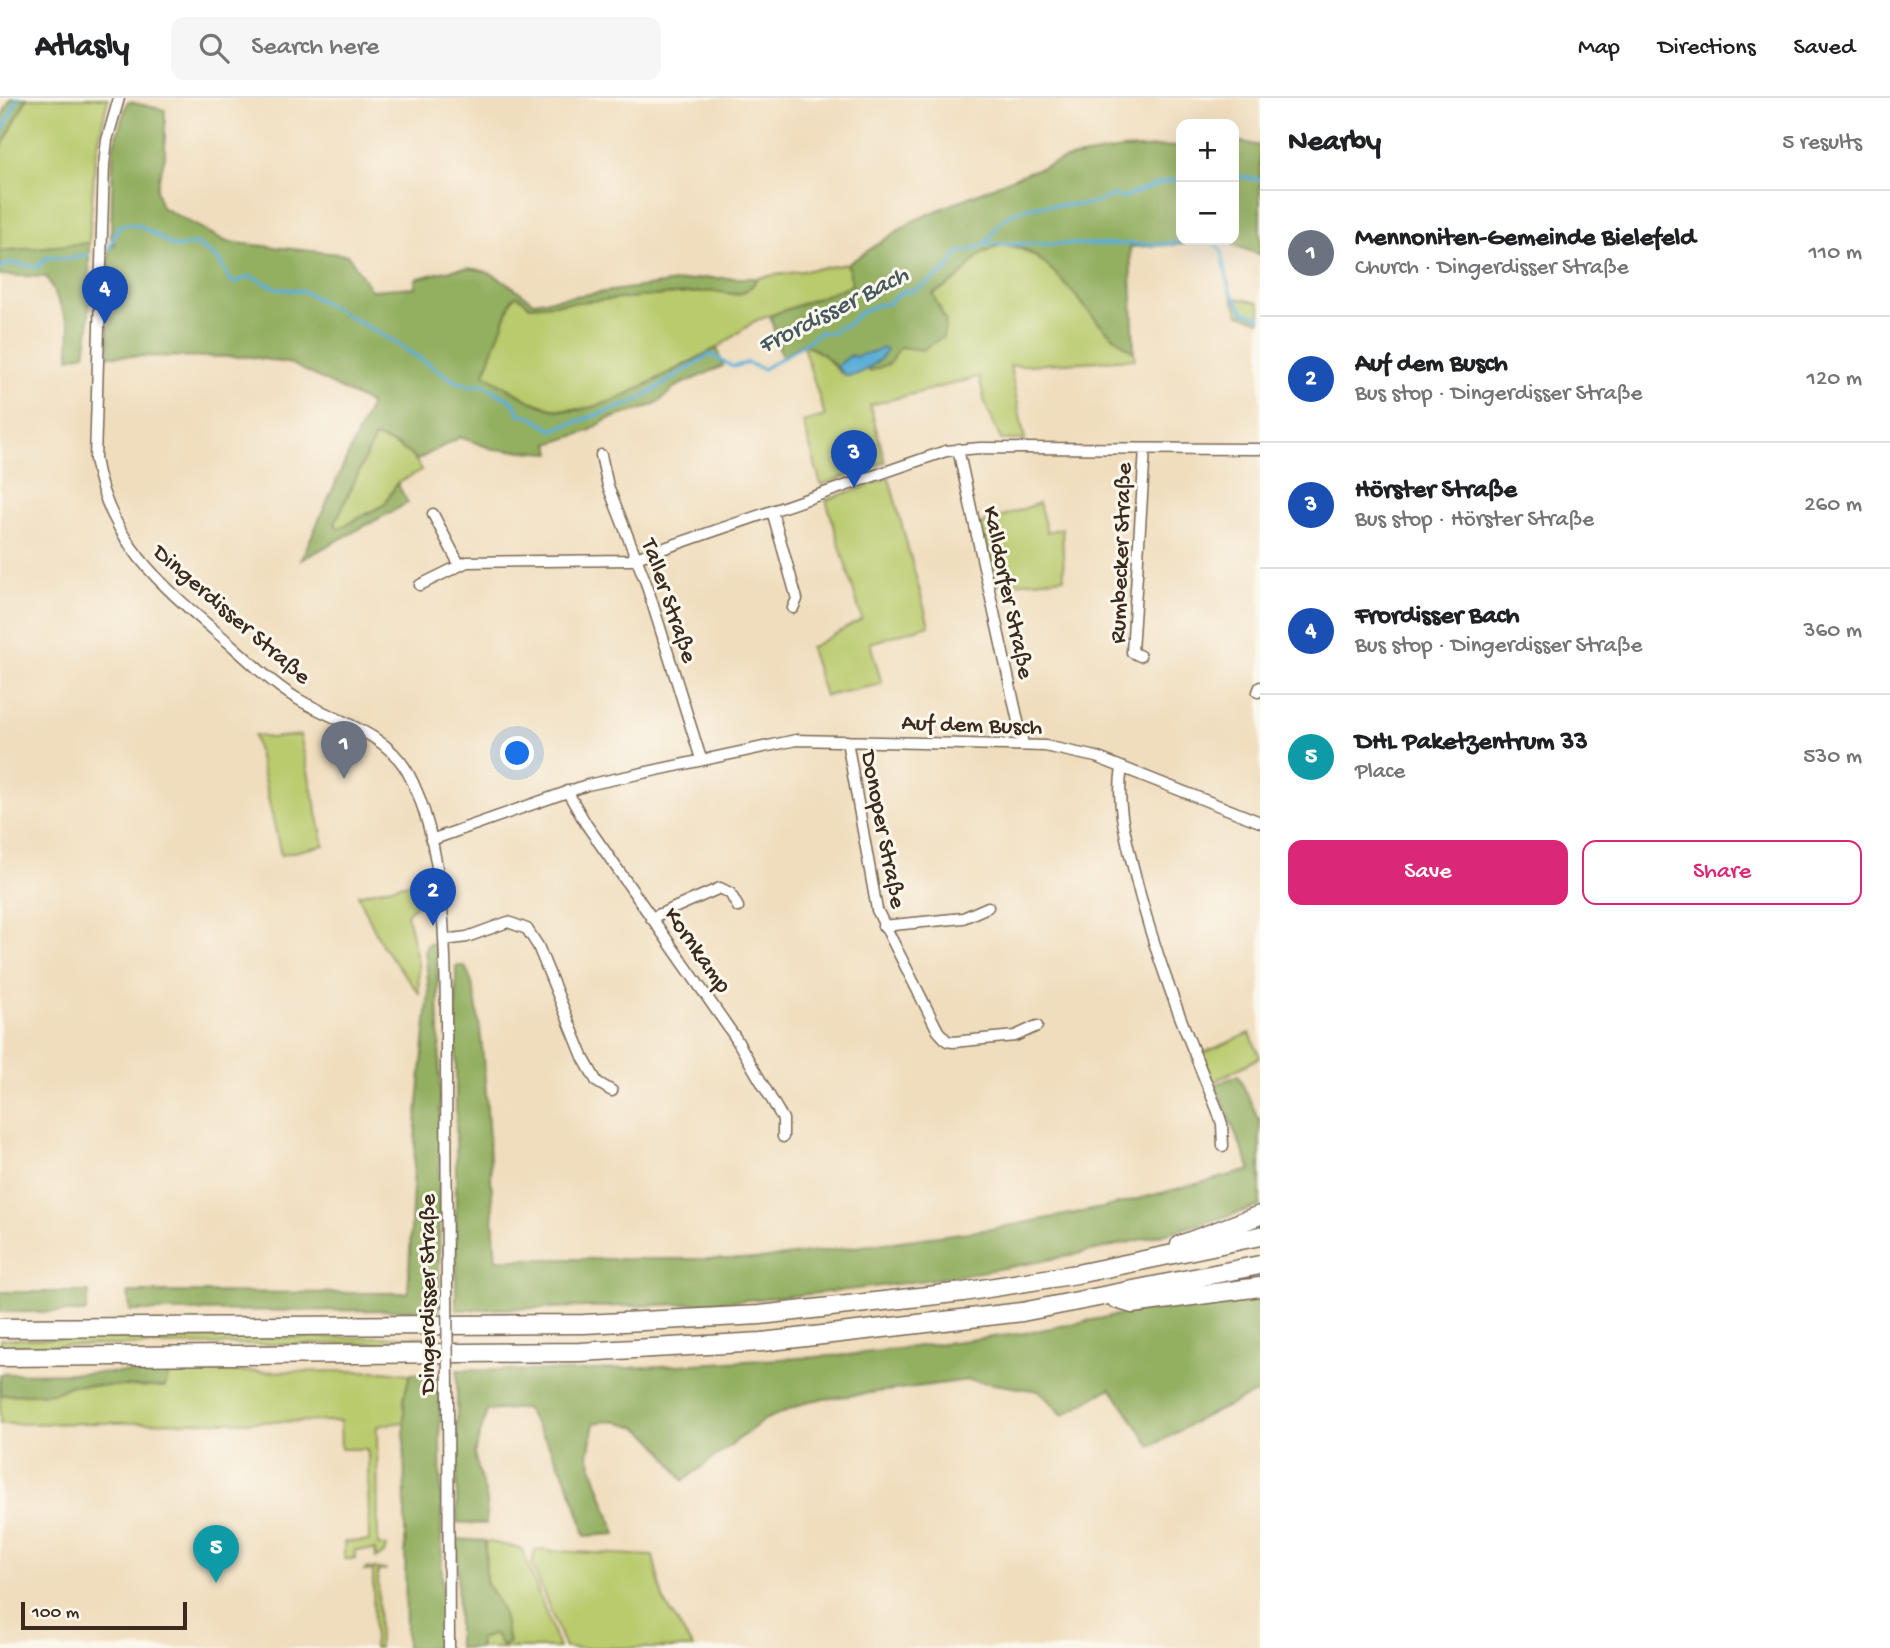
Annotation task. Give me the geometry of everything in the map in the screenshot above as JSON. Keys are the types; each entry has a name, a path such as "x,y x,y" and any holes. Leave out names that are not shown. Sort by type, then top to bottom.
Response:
{"highway":[{"path":"1142,1261 1218,1228 1260,1215"},
{"path":"0,1328 538,1324 676,1320 811,1310 963,1292 1142,1261 1260,1236"},
{"path":"0,1357 609,1351 762,1342 883,1330 1109,1297 1260,1265"},
{"path":"1109,1297 1132,1304 1260,1287"}],"street":[{"name":"Dingerdisser Straße","path":"119,98 107,140 101,244 94,459 102,492 119,530 154,578 277,684 304,703 376,739 391,751 415,787 430,841 444,940 449,1648"},
{"path":"420,585 459,564 623,561 936,453 958,449 1260,449"},
{"name":"Kalldorfer Straße","path":"958,449 1023,744"},
{"name":"Rumbecker Straße","path":"1140,656 1132,652 1145,449"},
{"name":"Taller Straße","path":"601,455 608,486 638,557 701,760"},
{"path":"772,511 797,599 793,608"},
{"path":"433,514 459,564"},
{"name":"Auf dem Busch","path":"430,841 567,791 796,740 1023,744 1078,752 1260,822"},
{"name":"Donoper Straße","path":"847,741 877,910 938,1031 947,1041 1015,1036 1037,1026"},
{"path":"1122,768 1120,806 1145,918 1167,986 1217,1109 1222,1124 1223,1146"},
{"name":"Kornkamp","path":"567,791 740,1046 783,1119 783,1136"},
{"path":"651,918 720,888 730,893 738,907"},
{"name":"Donoper Straße","path":"883,926 963,918 988,907"},
{"path":"444,940 467,937 508,922 527,929 538,946 591,1074 612,1091"}],"green space":[{"path":"11,98 27,98 0,150 0,120"},
{"path":"27,98 108,98 95,159 89,243 0,251 0,150"},
{"path":"127,103 165,110 165,156 156,189 161,207 227,242 348,255 371,290 415,287 415,279 466,269 490,273 533,302 704,278 757,278 748,289 739,294 714,291 530,306 517,295 512,299 484,374 543,406 571,410 614,400 717,348 723,366 675,387 659,402 608,419 589,431 549,444 551,453 493,449 460,437 417,460 399,446 375,437 335,523 338,529 384,505 397,483 408,503 301,560 371,404 292,364 252,357 109,356 109,249 115,244 111,238 113,148"},
{"path":"1239,142 1260,146 1260,255 1234,245 1239,245"},
{"path":"1176,146 1176,245 1130,247 1134,352 1101,325 1053,271 1025,250 1011,245 998,246 984,252 957,279 933,294 946,322 943,337 922,350 900,347 889,364 870,371 867,369 872,365 866,355 836,367 823,354 802,343 782,357 770,316 852,285 848,264 913,221 1065,159 1121,149"},
{"path":"89,243 89,327 85,354 69,358 70,326 47,277 0,275 0,251"},
{"path":"1000,245 1019,249 1037,258 1054,272 1118,340 1134,352 1135,359 1010,366 1025,440 1001,440 985,403 979,377 870,405 885,462 821,485 803,422 825,416 802,343 823,354 840,373 855,375 867,369 870,371 900,347 906,346 933,294 957,279 972,259"},
{"path":"848,264 853,285 755,321 717,348 611,402 588,409 554,409 531,401 484,374 512,299 517,295 530,306 714,291 738,295 753,285 757,278"},
{"path":"1232,297 1260,303 1260,321 1239,314"},
{"path":"375,437 408,453 422,470 397,483 384,505 338,529 335,523"},
{"path":"889,478 929,625 870,643 882,684 825,696 810,648 862,619 826,500"},
{"path":"1039,503 1047,532 1062,528 1064,578 993,585 981,524"},
{"path":"254,735 270,738 300,735 324,845 281,855"},
{"path":"425,879 426,895 407,914 418,964 419,993 383,947 358,895"},
{"path":"437,943 440,1079 439,1310 130,1311 128,1292 408,1293 416,1123 429,992 425,949 428,944"},
{"path":"456,966 464,966 472,983 478,1015 487,1104 496,1259 760,1259 991,1229 1102,1208 1251,1170 1215,1085 1238,1075 1260,1122 1260,1206 1197,1225 1070,1256 877,1287 710,1303 456,1310"},
{"path":"1250,1033 1260,1057 1213,1082 1201,1054"},
{"path":"0,1292 89,1292 86,1312 0,1312"},
{"path":"1260,1296 1260,1391 1202,1418 1151,1447 1111,1388 1063,1415 1039,1391 969,1380 809,1401 764,1420 683,1481 666,1455 648,1435 625,1423 594,1423 588,1455 616,1534 585,1536 575,1501 561,1469 525,1408 487,1411 474,1454 487,1500 486,1524 457,1523 457,1370 577,1371 848,1355 1025,1333 1138,1311"},
{"path":"437,1337 437,1343 0,1346 0,1339"},
{"path":"384,1371 410,1374 404,1398 404,1422 377,1426 378,1545 386,1546 384,1554 376,1558 375,1550 355,1550 355,1559 344,1559 344,1542 369,1541 368,1455 367,1449 341,1449 340,1421 0,1424 0,1395 54,1393 70,1385 164,1387 169,1372"},
{"path":"169,1372 165,1387 71,1385 55,1393 0,1395 0,1374"},
{"path":"439,1373 443,1648 406,1648 404,1398 410,1374"},
{"path":"457,1539 485,1541 486,1582 502,1610 509,1642 502,1647 495,1634 479,1639 480,1648 458,1648"},
{"path":"485,1541 522,1549 559,1648 480,1648 479,1639 495,1634 502,1610 486,1582"},
{"path":"535,1550 653,1556 663,1599 693,1648 565,1648 532,1564"},
{"path":"367,1568 387,1570 378,1571 379,1648 374,1648 373,1571 364,1571"}],"water":[{"path":"885,348 887,351 879,360 858,373 846,376 836,367 851,355 854,357"}],"waterway":[{"path":"0,136 18,98"},
{"name":"Frordisser Bach","path":"1239,176 1260,180"},
{"name":"Frordisser Bach","path":"109,249 118,227 125,224 140,226 175,247 196,244 218,259 231,281 235,283 250,276 279,289 303,291 391,340 455,381 470,386 482,384 513,402 520,414 532,417 552,430 635,402 710,354 733,367 747,363 763,369 820,332 834,333 836,328 849,324 866,310 887,304 905,290 911,292 931,280 950,266 957,253 971,250 986,242 1003,220 1021,210 1039,206 1079,205 1114,195 1120,198 1176,180"},
{"path":"988,244 1176,242"},
{"path":"1216,245 1222,252 1229,289 1244,312 1260,317"},
{"name":"Frordisser Bach","path":"0,268 11,263 38,267 47,257 69,259 88,255"}],"place":[{"name":"Frordisser Bach","path":"105,324"},
{"name":"Hörster Straße","path":"854,488"},
{"name":"Mennoniten-Gemeinde Bielefeld","path":"344,779"},
{"name":"Auf dem Busch","path":"433,926"},
{"name":"DHL Paketzentrum 33","path":"216,1583"}]}
